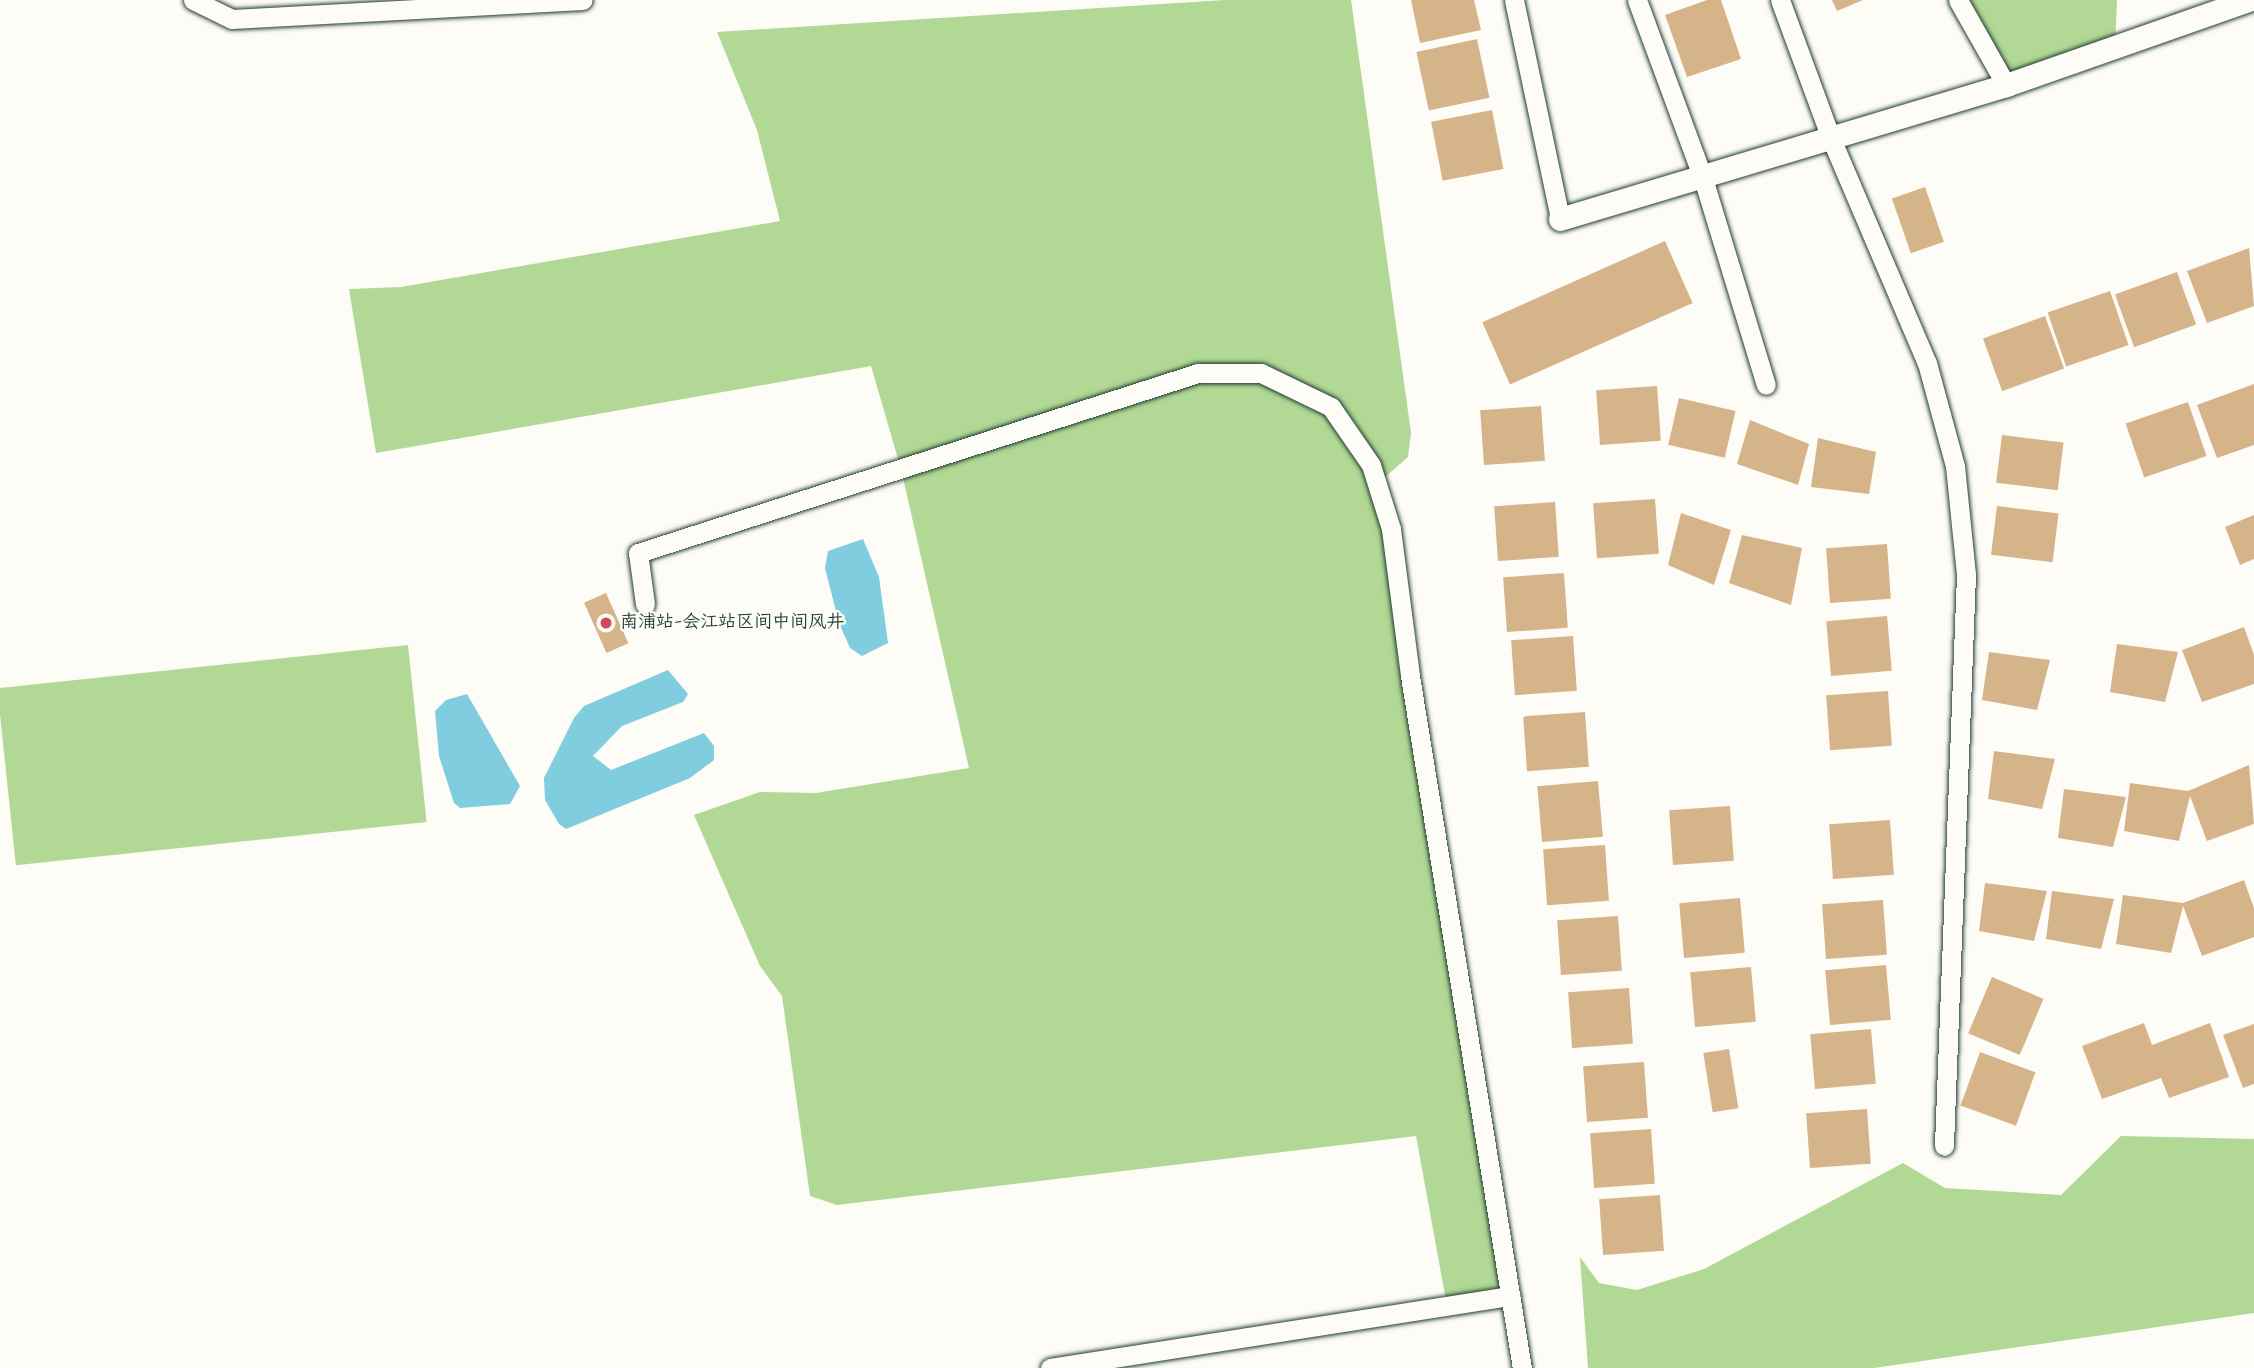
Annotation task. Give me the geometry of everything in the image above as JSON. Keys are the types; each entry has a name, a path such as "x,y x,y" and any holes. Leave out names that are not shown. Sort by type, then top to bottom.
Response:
{"street":[{"path":"192,0 232,19 582,0"},
{"path":"1514,0 1560,219 2006,85 2249,0"},
{"path":"1636,0 1703,178 1766,385"},
{"path":"1780,0 1830,136 1927,363 1955,466 1966,575 1944,1146"},
{"path":"1958,0 2006,85"},
{"path":"645,604 638,553 1198,373 1261,373 1331,407 1348,424 1371,465 1391,529 1410,676 1522,1368"},
{"path":"1050,1368 1510,1296"}],"green space":[{"path":"1225,0 1351,0 1411,433 1408,457 1377,484 1510,1296 1447,1306 1416,1136 837,1205 810,1196 782,996 760,966 694,815 760,792 816,793 969,768 901,469 871,366 376,453 349,289 401,287 780,221 757,130 717,32"},
{"path":"1958,0 2117,0 2115,47 2006,85"},
{"path":"408,645 427,822 16,865 0,714 0,688"},
{"path":"2121,1136 2254,1139 2254,1313 1874,1368 1588,1368 1580,1257 1599,1283 1637,1290 1704,1269 1903,1163 1945,1188 2061,1195"}],"water":[{"path":"863,539 879,577 888,643 862,656 850,648 839,623 825,568 828,551"},
{"path":"668,670 688,694 683,702 622,726 593,756 611,770 704,733 714,746 714,760 690,778 566,829 559,824 545,800 544,778 574,718 584,706"},
{"path":"467,694 520,786 510,804 460,808 454,803 439,756 435,711 446,700"}],"building":[{"path":"1411,0 1474,0 1481,30 1420,43"},
{"path":"1707,0 1721,0 1741,59 1687,77 1665,15"},
{"path":"1832,0 1863,0 1837,11"},
{"path":"1477,39 1489,98 1429,111 1416,52"},
{"path":"1492,110 1503,169 1443,181 1431,122"},
{"path":"1925,187 1944,242 1911,253 1892,198"},
{"path":"1665,241 1693,303 1510,384 1482,322"},
{"path":"2249,248 2254,306 2207,323 2187,271"},
{"path":"2177,272 2196,325 2134,347 2115,295"},
{"path":"2110,291 2129,345 2066,366 2048,312"},
{"path":"2045,316 2064,369 2002,391 1983,339"},
{"path":"2254,384 2254,445 2217,458 2197,405"},
{"path":"1657,386 1661,441 1600,445 1596,390"},
{"path":"1679,398 1736,411 1725,458 1668,445"},
{"path":"2188,402 2207,456 2144,477 2126,423"},
{"path":"1541,406 1545,461 1484,465 1480,410"},
{"path":"1750,420 1809,444 1798,485 1737,464"},
{"path":"2002,435 2064,443 2058,490 1996,483"},
{"path":"1818,438 1876,452 1869,494 1811,487"},
{"path":"1655,499 1659,554 1597,558 1593,503"},
{"path":"1555,502 1559,557 1498,561 1494,506"},
{"path":"1997,506 2059,514 2053,562 1991,555"},
{"path":"1681,513 1731,530 1714,585 1668,565"},
{"path":"2254,515 2254,559 2240,565 2225,527"},
{"path":"1742,535 1802,548 1791,605 1729,583"},
{"path":"1887,544 1891,599 1830,603 1826,548"},
{"path":"1564,573 1568,628 1507,632 1503,577"},
{"name":"南浦站-会江站区间中间风井","path":"606,593 628,643 606,653 584,603"},
{"path":"1887,616 1892,671 1831,676 1826,621"},
{"path":"2244,627 2254,655 2254,684 2202,702 2182,650"},
{"path":"1573,636 1577,691 1515,695 1511,640"},
{"path":"2117,644 2178,652 2165,702 2110,692"},
{"path":"1989,652 2050,660 2037,710 1982,700"},
{"path":"1888,691 1892,746 1830,750 1826,695"},
{"path":"1585,712 1589,767 1527,771 1523,716"},
{"path":"1994,751 2055,759 2042,809 1988,799"},
{"path":"2249,765 2254,824 2207,841 2190,796 2179,841 2124,831 2130,783 2188,791"},
{"path":"1598,781 1603,837 1542,842 1537,786"},
{"path":"2064,789 2126,797 2113,847 2058,838"},
{"path":"1730,806 1734,861 1673,865 1669,810"},
{"path":"1890,820 1894,875 1833,879 1829,824"},
{"path":"1605,845 1609,901 1547,905 1543,849"},
{"path":"2244,880 2254,908 2254,937 2202,956 2183,906 2171,953 2116,944 2123,895 2183,903"},
{"path":"1985,883 2047,891 2034,941 1979,931"},
{"path":"2052,891 2114,899 2101,949 2046,939"},
{"path":"1740,898 1745,953 1684,958 1679,903"},
{"path":"1883,900 1887,955 1826,959 1822,904"},
{"path":"1618,916 1622,971 1561,975 1557,920"},
{"path":"1886,965 1891,1020 1830,1025 1825,970"},
{"path":"1751,967 1756,1022 1695,1027 1690,972"},
{"path":"1992,977 2044,999 2020,1055 1968,1033"},
{"path":"1629,988 1633,1044 1572,1048 1568,992"},
{"path":"2144,1023 2152,1045 2210,1023 2229,1077 2169,1098 2161,1078 2102,1099 2082,1046"},
{"path":"2254,1024 2254,1084 2243,1088 2223,1035"},
{"path":"1871,1029 1876,1084 1815,1089 1810,1034"},
{"path":"1729,1049 1738,1108 1713,1112 1703,1053"},
{"path":"1980,1052 2035,1072 2016,1126 1961,1106"},
{"path":"1644,1062 1648,1118 1587,1122 1583,1066"},
{"path":"1867,1109 1871,1164 1810,1168 1806,1113"},
{"path":"1651,1129 1655,1184 1594,1188 1590,1133"},
{"path":"1660,1195 1664,1251 1603,1255 1599,1199"}],"place":[{"name":"南浦站-会江站区间中间风井","path":"606,623"}]}
